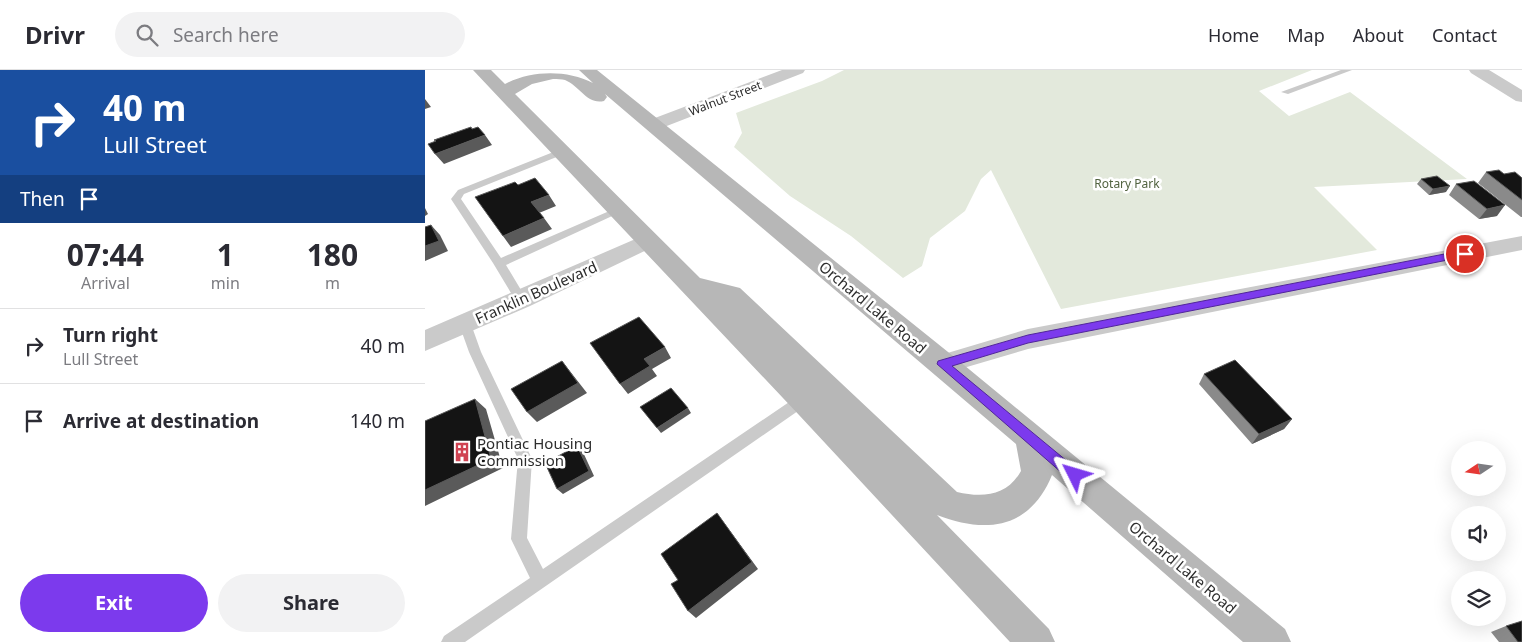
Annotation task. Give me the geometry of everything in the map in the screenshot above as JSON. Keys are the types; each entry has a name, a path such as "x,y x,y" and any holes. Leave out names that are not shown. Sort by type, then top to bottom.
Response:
{"main road":[{"path":"481,70 1036,642"},
{"name":"Orchard Lake Road","path":"587,70 943,364 1272,642"},
{"path":"504,94 512,85 523,79 538,76 568,75 579,81 629,123 653,125"},
{"path":"690,285 731,294 947,504 967,511 996,511 1014,502 1028,489 1037,474 1035,456 1029,437"}],"street":[{"name":"Walnut Street","path":"653,125 797,70"},
{"path":"1477,70 1522,98"},
{"name":"Franklin Boulevard","path":"425,341 521,300 647,241"},
{"path":"943,364 1028,339 1522,242"}],"lane":[{"path":"1285,92 1348,70"},
{"path":"521,300 509,277 498,264 456,199 461,192 561,152"},
{"path":"498,264 618,211"},
{"path":"465,324 475,352 525,459 519,539 540,580"},
{"path":"450,642 803,400"}],"green space":[{"name":"Rotary Park","path":"844,70 1312,70 1259,91 1289,116 1350,92 1467,179 1314,187 1377,250 1061,309 991,170 981,179 965,211 930,238 922,266 903,278 851,236 790,196 734,147 742,133 736,113 822,81"}],"building":[{"path":"471,127 472,129 478,127 485,135 435,154 428,144 436,141 434,140"},
{"path":"1499,170 1504,174 1515,172 1522,178 1522,200 1486,172"},
{"path":"1437,176 1450,186 1433,189 1421,179"},
{"path":"535,178 549,195 531,202 544,218 503,236 475,197 515,182 518,185"},
{"path":"1474,181 1505,205 1487,209 1456,184"},
{"path":"431,225 439,241 425,246 425,227"},
{"path":"639,317 665,347 644,359 650,366 620,384 590,343"},
{"path":"1235,360 1292,419 1259,434 1204,374"},
{"path":"562,361 578,383 527,412 511,389"},
{"path":"671,388 688,408 657,428 640,407"},
{"name":"Pontiac Housing Commission","path":"475,399 491,459 425,490 425,421"},
{"path":"577,446 589,471 557,489 545,463"},
{"path":"717,513 752,562 688,611 671,584 678,580 661,554"},
{"path":"1522,621 1522,642 1518,642 1506,626"}],"place":[{"name":"Pontiac Housing Commission","path":"462,452"}],"route":[{"path":"1075,475 943,364 1028,339 1465,254"}]}
